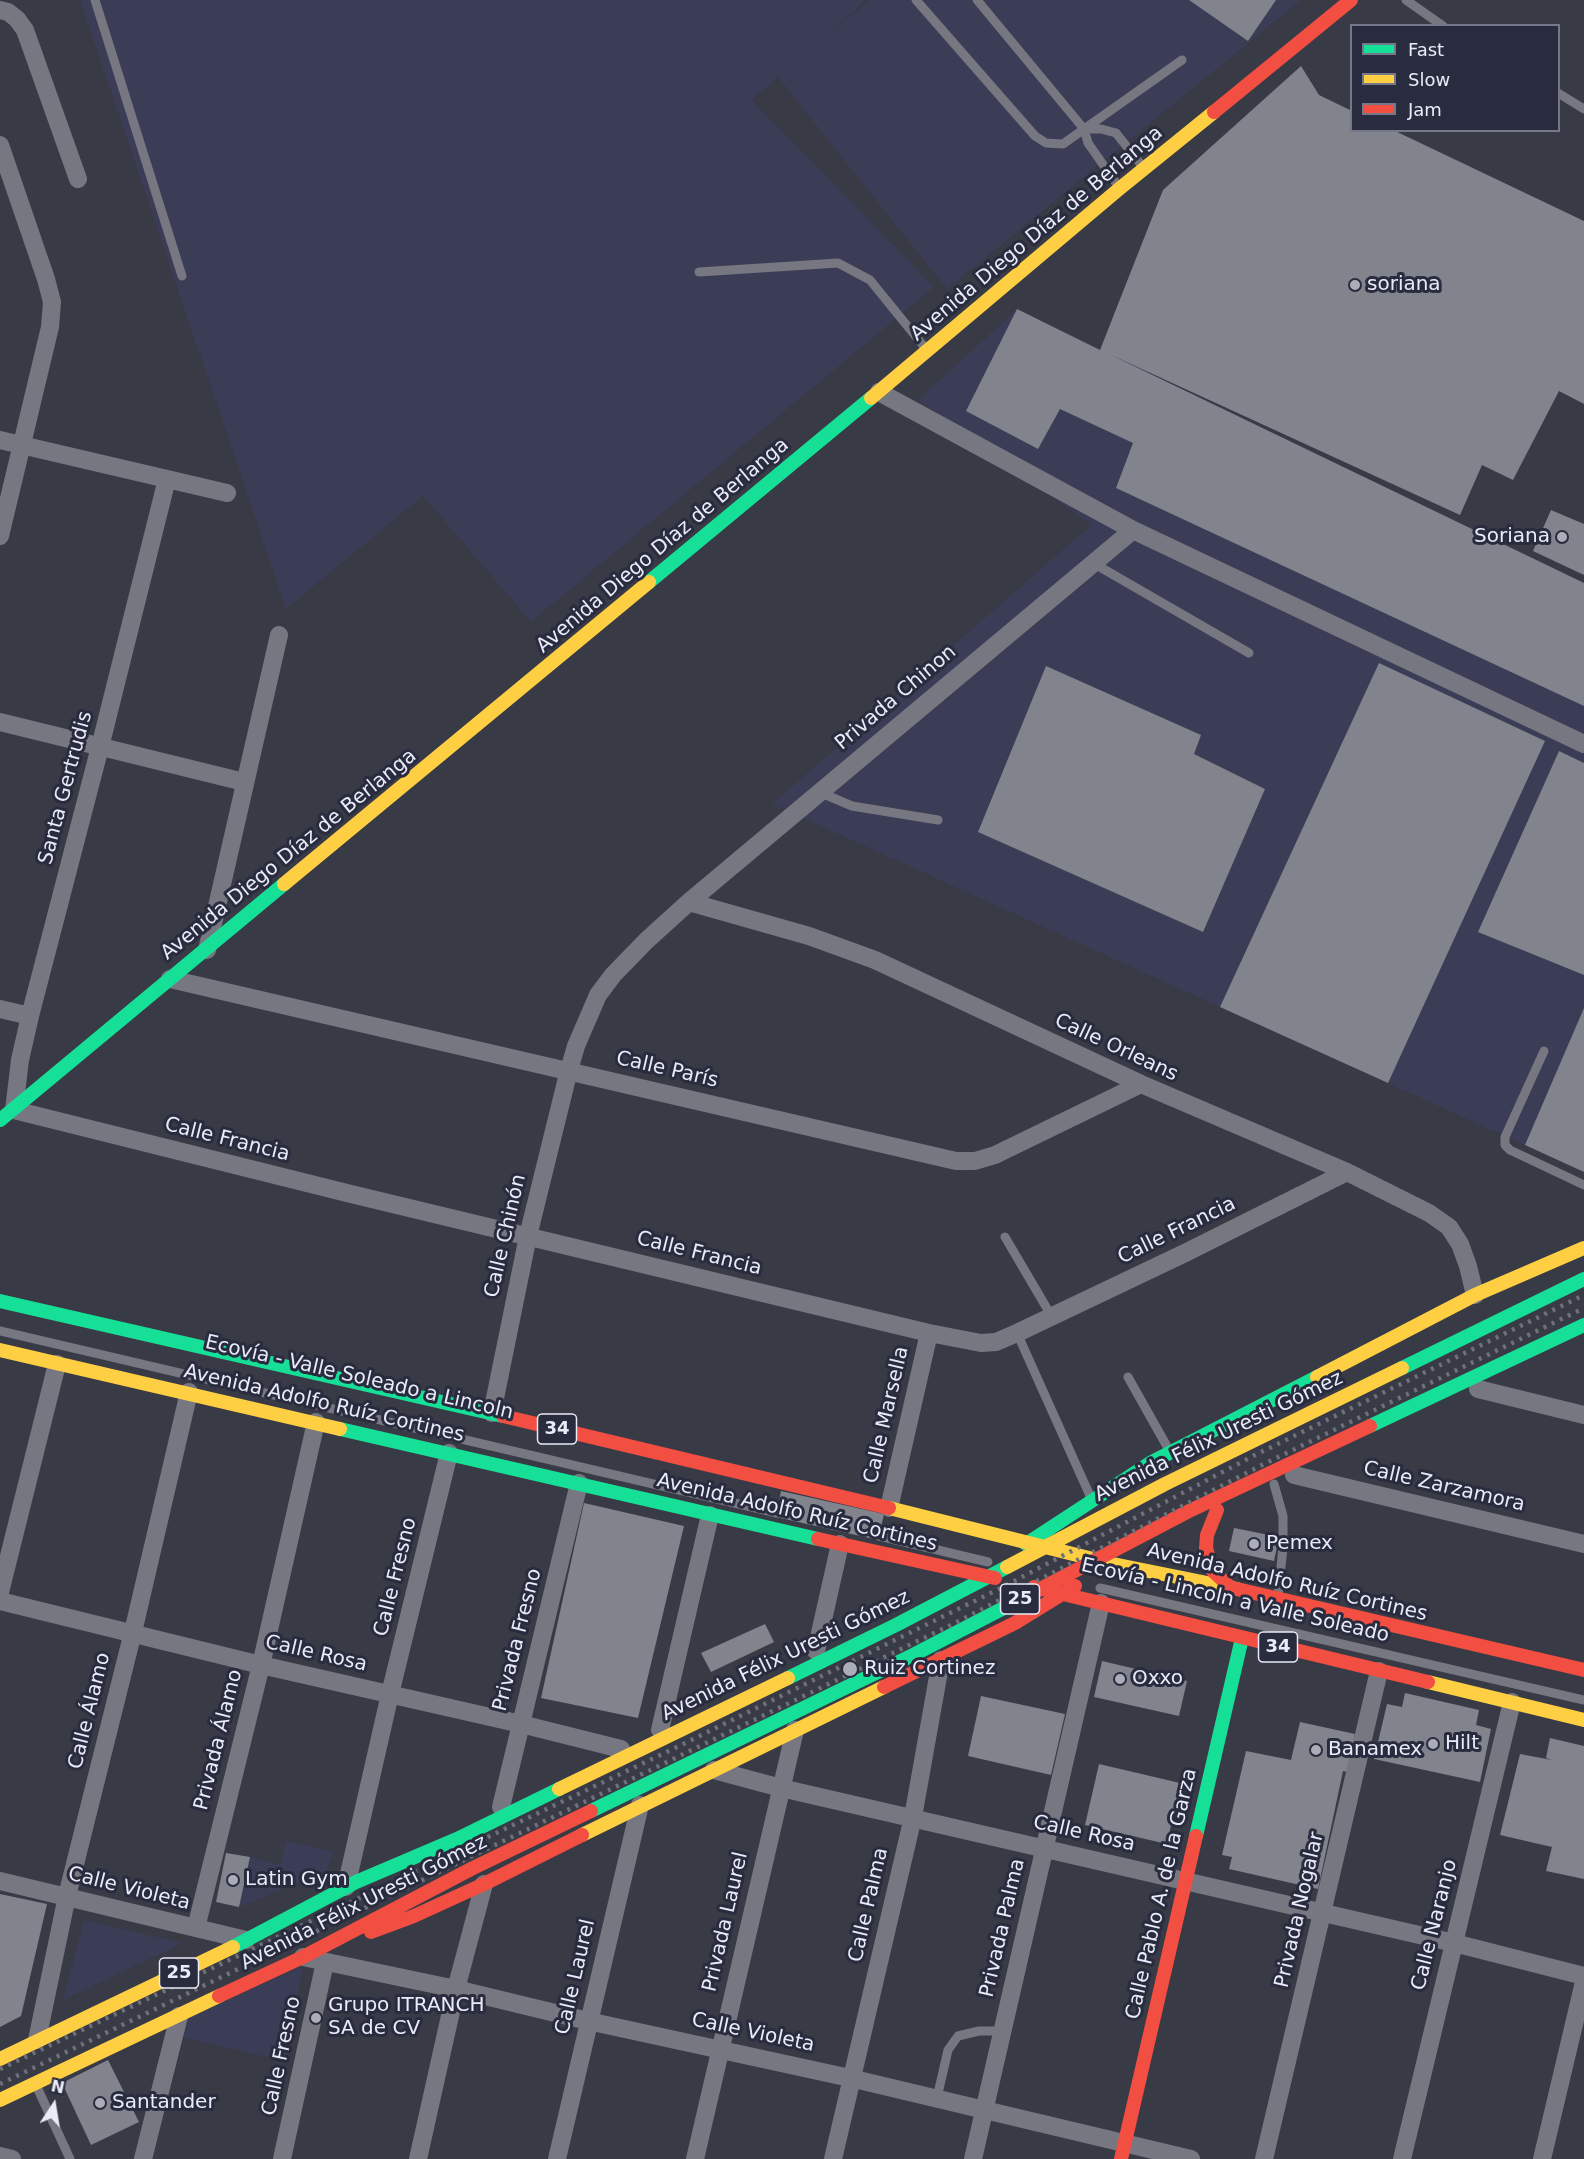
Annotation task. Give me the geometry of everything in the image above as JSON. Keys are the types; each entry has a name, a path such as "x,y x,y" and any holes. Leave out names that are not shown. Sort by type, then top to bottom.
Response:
{"main road":[{"name":"Avenida Diego Díaz de Berlanga","path":"7,1115 879,392 1119,189 1351,0"},
{"path":"351,1884 383,1858 501,1807 973,1573 1024,1546 1150,1463 1475,1294 1584,1248"},
{"name":"Avenida Félix Uresti Gómez","path":"0,2059 247,1940 351,1884 457,1839 896,1624 1165,1484 1584,1279"},
{"name":"Avenida Adolfo Ruíz Cortines","path":"0,1301 492,1413 889,1508 1108,1567 1231,1588 1584,1670"},
{"name":"Avenida Félix Uresti Gómez","path":"0,2100 303,1957 473,1868 913,1655 1187,1512 1584,1325"},
{"path":"347,1935 373,1932 391,1926 483,1884 1015,1623 1108,1567 1217,1510 1584,1338"},
{"name":"Avenida Adolfo Ruíz Cortines","path":"0,1350 840,1544 973,1573 1017,1578 1101,1603 1584,1720"},
{"path":"1150,1463 1143,1474 1141,1498 1148,1513 1164,1528 1176,1531"},
{"path":"1217,1510 1207,1535 1206,1548 1213,1571 1231,1588"},
{"path":"929,1594 945,1597 955,1614 951,1634 941,1660"},
{"name":"Calle Pablo A. de la Garza","path":"1123,2151 1242,1638"}],"street":[{"path":"0,10 8,12 17,19 25,30 78,179"},
{"path":"0,145 52,302 50,327 0,537"},
{"path":"879,392 1133,530 1584,744"},
{"path":"0,440 227,493"},
{"name":"Santa Gertrudis","path":"7,1115 166,479"},
{"name":"Privada Chinon","path":"690,902 1133,530"},
{"path":"207,950 279,635"},
{"path":"0,722 244,783"},
{"name":"Calle Chinón","path":"492,1413 528,1236 576,1046 598,995 638,949 690,902"},
{"name":"Calle Orleans","path":"690,902 809,936 874,960 1141,1084 1347,1172 1429,1213 1449,1227 1460,1244 1475,1294"},
{"name":"Calle París","path":"170,979 956,1161 975,1161 995,1155 1141,1084"},
{"path":"0,1009 30,1016"},
{"name":"Calle Francia","path":"7,1115 528,1236 929,1333 981,1343 996,1342 1052,1317 1347,1172"},
{"name":"Calle Marsella","path":"889,1508 929,1333"},
{"path":"0,1592 57,1364"},
{"path":"1478,1389 1584,1415"},
{"name":"Calle Álamo","path":"37,2040 67,1896 133,1632 189,1392"},
{"name":"Privada Álamo","path":"195,1928 261,1665 316,1422"},
{"name":"Calle Fresno","path":"351,1884 390,1694 449,1453"},
{"name":"Calle Zarzamora","path":"1294,1475 1584,1544"},
{"name":"Privada Fresno","path":"501,1807 579,1483"},
{"path":"660,1730 711,1515"},
{"path":"816,1651 840,1544"},
{"name":"Calle Rosa","path":"0,1601 621,1749"},
{"name":"Privada Palma","path":"973,2159 1101,1603"},
{"name":"Calle Palma","path":"832,2159 913,1817 941,1660"},
{"name":"Privada Nogalar","path":"1264,2159 1379,1671"},
{"name":"Calle Naranjo","path":"1402,2159 1512,1702"},
{"name":"Privada Laurel","path":"695,2159 795,1730"},
{"name":"Calle Rosa","path":"714,1770 781,1788 1454,1943 1584,1976"},
{"name":"Calle Laurel","path":"557,2159 640,1805"},
{"name":"Calle Violeta","path":"0,1881 247,1940"},
{"path":"418,2159 456,1989 483,1884"},
{"name":"Calle Violeta","path":"303,1957 456,1989 588,2021 937,2098 1123,2151 1191,2159"},
{"name":"Calle Fresno","path":"282,2159 325,1962"},
{"path":"1542,2159 1584,1982"},
{"path":"143,2159 179,2016"}],"lane":[{"path":"94,0 182,276"},
{"path":"916,0 1035,136 1046,143 1063,144 1182,60"},
{"path":"977,0 1084,129 1088,143 1119,189"},
{"path":"1406,0 1440,24"},
{"path":"1560,94 1584,108"},
{"path":"1084,129 1101,129 1116,133 1144,169"},
{"path":"699,272 838,263 870,280 928,351"},
{"path":"1093,563 1249,653"},
{"path":"819,792 852,806 938,820"},
{"path":"1544,1051 1505,1137 1505,1145 1510,1150 1584,1185"},
{"path":"1005,1237 1052,1317"},
{"path":"0,1331 777,1513"},
{"path":"1017,1333 1092,1501"},
{"path":"1128,1377 1170,1452"},
{"path":"1274,1484 1283,1516 1283,1547 1278,1599"},
{"path":"928,1528 1024,1546"},
{"path":"879,1536 992,1563 1017,1578"},
{"path":"1108,1567 1159,1584"},
{"name":"Ecovía - Lincoln a Valle Soleado","path":"1046,1576 1584,1700"},
{"path":"937,2098 948,2050 958,2036 979,2031 1002,2031"},
{"path":"36,2084 70,2159"}],"shaded area":[{"path":"80,0 866,0 831,32 870,0 1301,0 947,289 778,77 752,100 934,287 531,622 423,496 286,609"},
{"path":"1017,309 1584,583 1584,1172 772,804 1091,525 918,400"},
{"path":"286,1841 335,1852 325,1872 239,1907 250,1857 280,1865"},
{"path":"84,1920 183,1943 63,2000"},
{"path":"303,1966 285,2061 181,2037 186,2019"}],"building":[{"path":"1189,0 1276,0 1248,41"},
{"name":"soriana","path":"1301,66 1319,95 1350,110 1350,132 1397,132 1584,221 1584,404 1559,391 1513,480 1482,465 1460,515 1109,354 1584,583 1584,706 1116,488 1133,443 1060,409 1038,449 966,411 1017,309 1100,350 1163,190"},
{"name":"Soriana","path":"1551,510 1584,524 1584,575 1533,551"},
{"path":"1379,663 1545,741 1388,1083 1220,1007"},
{"path":"1046,666 1201,735 1194,754 1265,789 1203,932 978,832"},
{"path":"1559,751 1584,763 1584,975 1478,932"},
{"path":"1584,1008 1584,1172 1525,1145"},
{"path":"781,1491 884,1514 878,1540 776,1517"},
{"path":"584,1503 684,1526 638,1718 541,1698"},
{"name":"Pemex","path":"1234,1528 1279,1537 1274,1561 1229,1551"},
{"path":"765,1624 774,1642 711,1672 701,1653"},
{"path":"1102,1661 1187,1681 1179,1716 1094,1697"},
{"name":"Hilt","path":"1405,1693 1479,1710 1476,1725 1491,1729 1480,1782 1374,1759 1387,1704 1402,1707"},
{"path":"981,1696 1065,1714 1051,1775 968,1756"},
{"path":"1300,1722 1355,1734 1347,1772 1343,1771 1318,1889 1229,1869 1232,1857 1222,1855 1246,1751 1291,1760"},
{"path":"1550,1738 1584,1746 1584,1879 1546,1871 1552,1847 1500,1835 1520,1754 1552,1760 1546,1758"},
{"path":"1099,1764 1180,1783 1167,1844 1085,1825"},
{"name":"Latin Gym","path":"226,1853 250,1857 239,1907 216,1902"},
{"path":"0,1894 47,1904 21,2016 0,2027"},
{"name":"Santander","path":"108,2060 139,2122 91,2145 62,2083"}],"railway":[{"path":"0,2069 675,1748 999,1589 1255,1455 1584,1295"},
{"path":"0,2084 957,1622 1260,1466 1584,1308"}],"traffic: fast":[{"path":"649,582 871,398"},
{"path":"0,1120 284,884"},
{"path":"1402,1368 1584,1279"},
{"path":"0,1301 503,1416"},
{"path":"1370,1426 1584,1325"},
{"path":"1026,1544 1150,1463 1317,1377"},
{"path":"340,1429 818,1539"},
{"path":"788,1678 1007,1567"},
{"path":"591,1811 913,1655 1023,1598"},
{"path":"1196,1836 1242,1638"},
{"path":"233,1947 356,1882 457,1839 559,1789"}],"traffic: slow":[{"path":"871,398 1214,112"},
{"path":"284,884 649,582"},
{"path":"1317,1377 1475,1295 1584,1248"},
{"path":"0,1350 340,1429"},
{"path":"1007,1567 1165,1484 1402,1368"},
{"path":"889,1508 1113,1564 1237,1589"},
{"path":"559,1789 788,1678"},
{"path":"1428,1682 1584,1720"},
{"path":"582,1835 884,1687"},
{"path":"0,2059 233,1947"},
{"path":"0,2100 219,1996"}],"traffic: jam":[{"path":"1214,112 1351,0"},
{"path":"503,1416 889,1508"},
{"path":"1023,1598 1187,1512 1370,1426"},
{"path":"1217,1510 1207,1535 1206,1548 1213,1571 1231,1588"},
{"path":"818,1539 995,1578"},
{"path":"884,1687 1015,1623 1075,1586"},
{"path":"1034,1587 1428,1682"},
{"path":"1237,1589 1584,1670"},
{"path":"219,1996 303,1957 473,1868 591,1811"},
{"path":"371,1932 414,1916 484,1884 582,1835"},
{"path":"1121,2159 1196,1836"}],"place":[{"name":"soriana","path":"1355,285"},
{"name":"Soriana","path":"1562,537"},
{"name":"Pemex","path":"1254,1544"},
{"name":"Ruiz Cortinez","path":"850,1669"},
{"name":"Oxxo","path":"1120,1679"},
{"name":"Hilt","path":"1433,1744"},
{"name":"Banamex","path":"1316,1750"},
{"name":"Latin Gym","path":"233,1880"},
{"name":"Grupo ITRANCH SA de CV","path":"316,2018"},
{"name":"Santander","path":"100,2103"}]}
